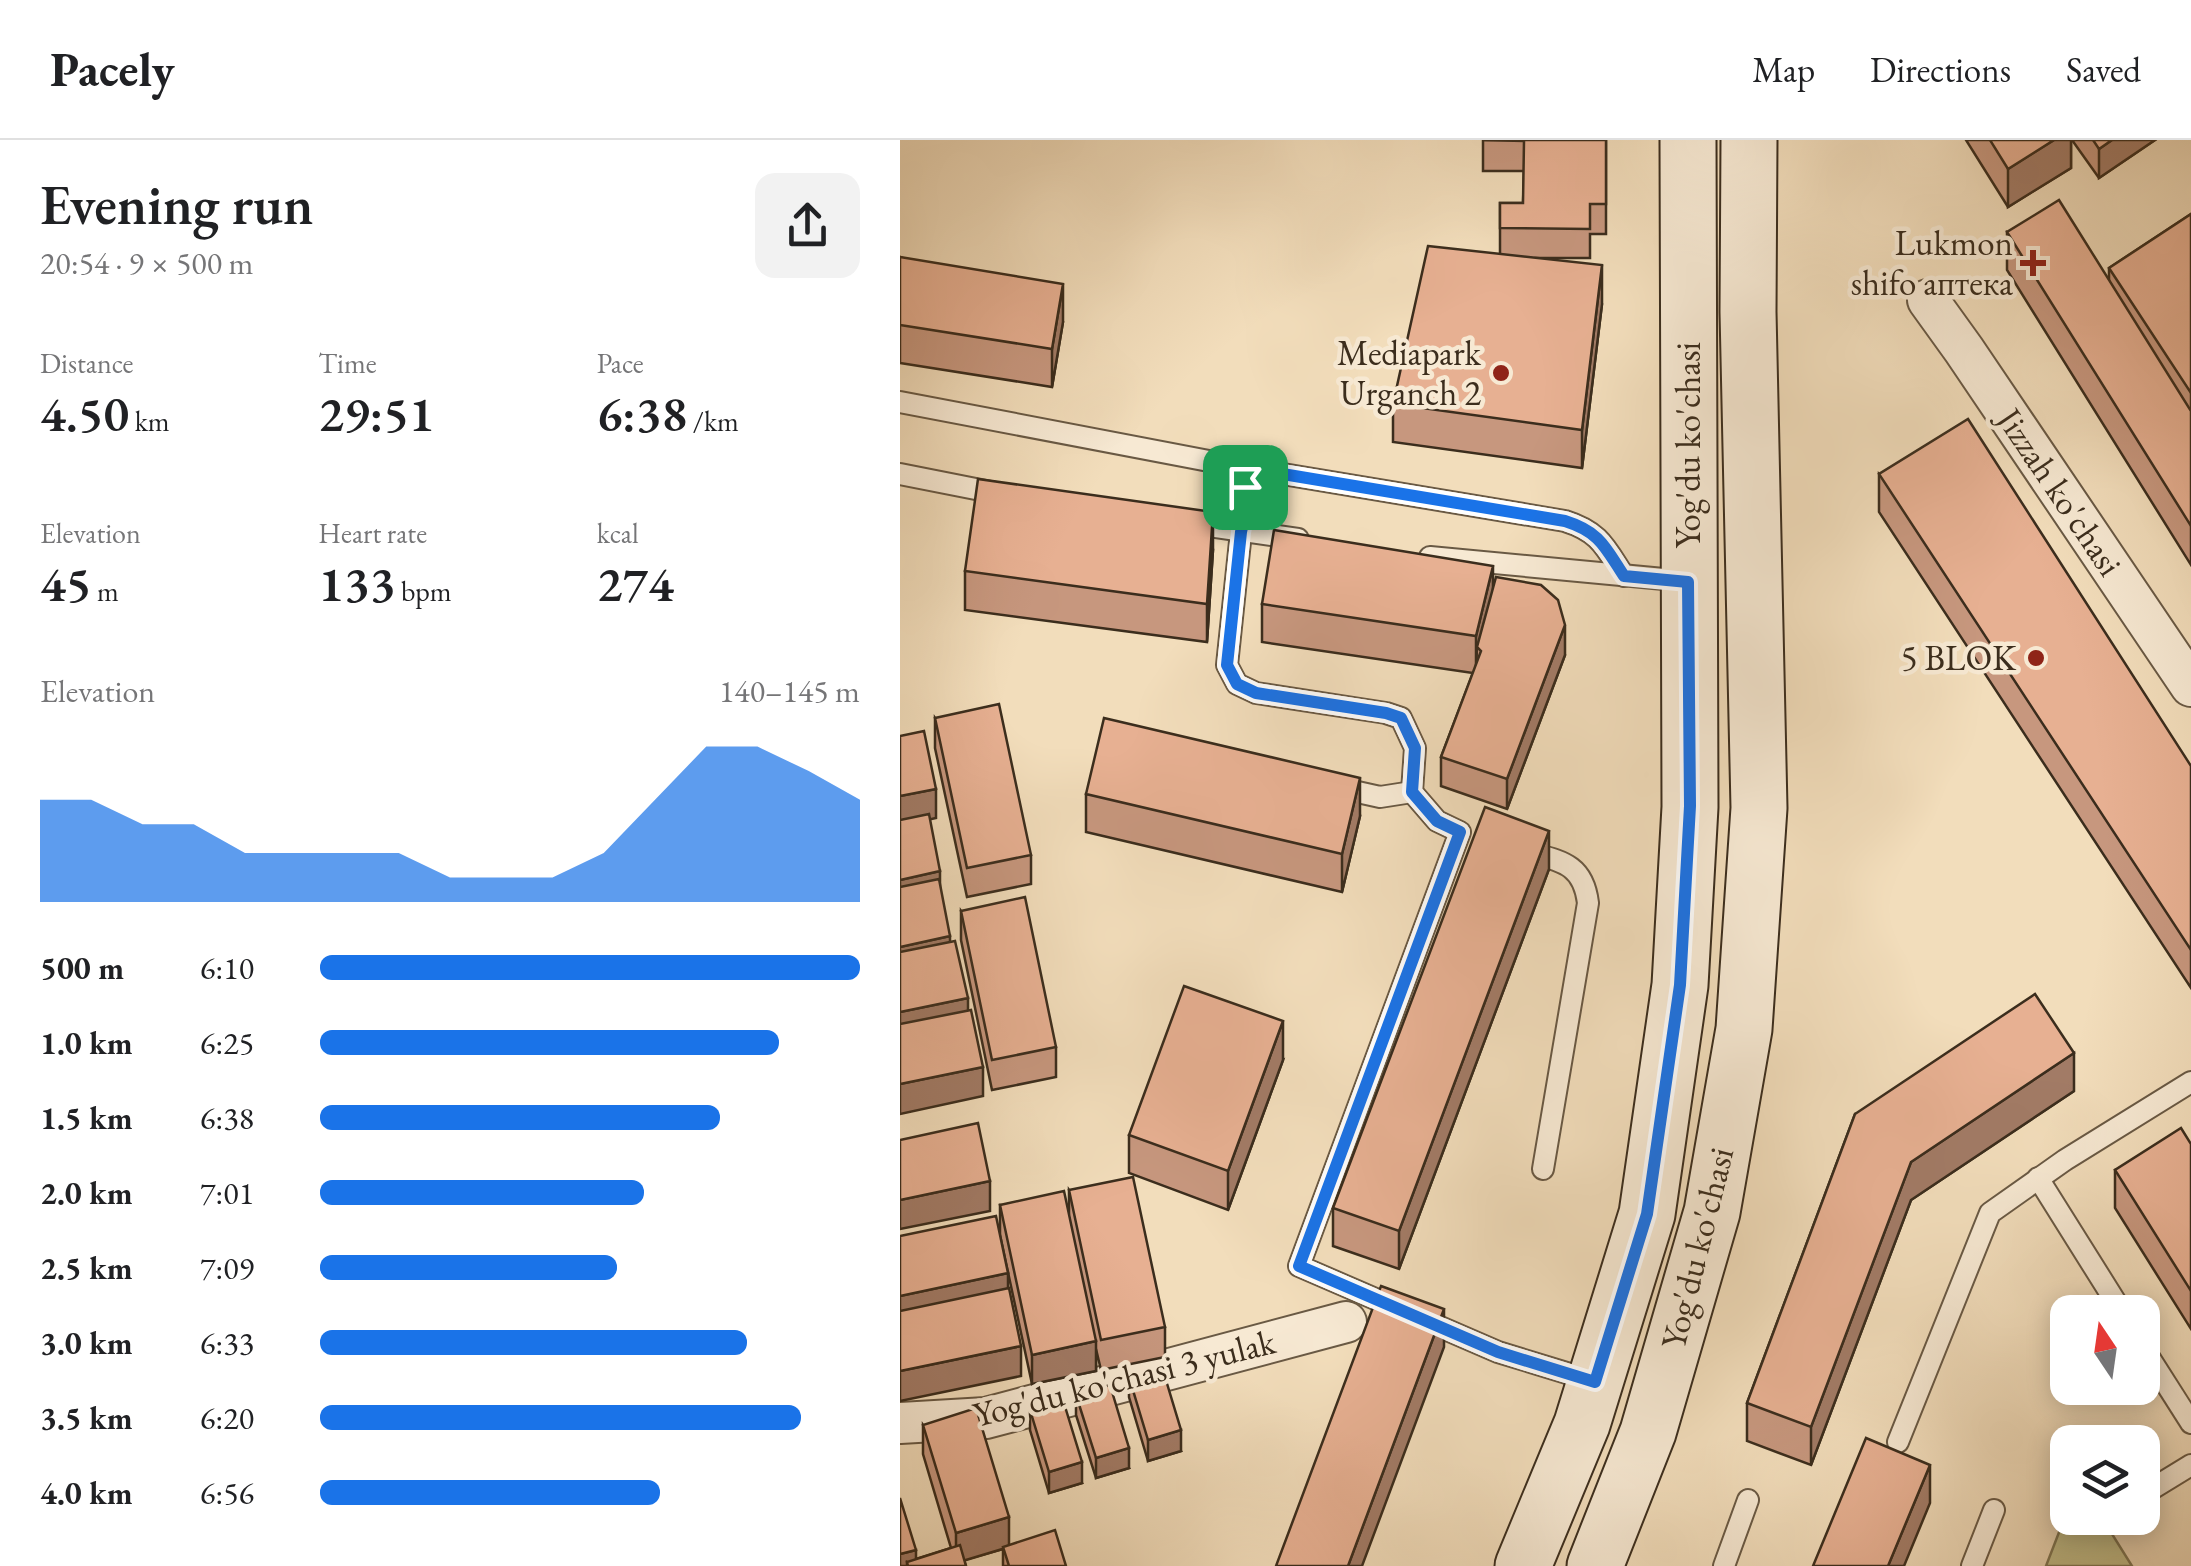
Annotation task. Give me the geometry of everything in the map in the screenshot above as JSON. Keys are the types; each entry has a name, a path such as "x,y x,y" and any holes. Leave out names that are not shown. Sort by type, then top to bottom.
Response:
{"main road":[{"name":"Yog'du ko'chasi","path":"1522,1566 1582,1424 1647,1214 1680,985 1690,806 1688,140"},
{"name":"Yog'du ko'chasi","path":"1595,1566 1648,1432 1712,1212 1744,1029 1759,808 1750,406 1750,140"}],"street":[{"name":"Jizzah ko'chasi","path":"1928,300 2191,686"},
{"name":"Yog'du ko'chasi 3 yulak","path":"900,1422 986,1418 1346,1322"}],"lane":[{"path":"900,402 1235,466 1565,521 1586,528 1602,542 1624,576"},
{"path":"1235,466 1245,487 1246,510 1227,665 1237,684 1256,693 1401,718 1415,748 1412,792 1437,821 1478,838 1568,864 1586,885 1588,904 1542,1169"},
{"path":"900,474 1015,496"},
{"path":"1166,520 1318,542"},
{"path":"1414,555 1688,582"},
{"path":"1324,785 1380,796 1412,792"},
{"path":"1478,838 1299,1266 1498,1352 1595,1382"},
{"path":"1898,1442 1990,1213 2038,1178 2191,1082"},
{"path":"2038,1178 2111,1295"},
{"path":"2160,1375 2191,1424"},
{"path":"2160,1484 2191,1465"},
{"path":"1724,1566 1748,1500"},
{"path":"1972,1566 1994,1510"}],"shaded area":[{"path":"2058,1535 2113,1535 2132,1566 2046,1566"}],"building":[{"path":"1483,140 1606,140 1606,204 1590,204 1590,229 1500,228 1500,203 1523,203 1524,141"},
{"path":"1990,140 2054,140 2008,169"},
{"path":"2093,140 2112,140 2099,149"},
{"path":"2059,200 2191,411 2191,526 2007,232"},
{"path":"2191,214 2191,393 2109,268"},
{"name":"Mediapark Urganch 2","path":"1428,246 1602,265 1582,430 1393,404"},
{"path":"900,257 1063,284 1052,349 900,325"},
{"name":"5 BLOK","path":"1968,419 2191,766 2191,950 1879,474"},
{"path":"978,479 1213,512 1207,604 965,571"},
{"path":"1274,530 1493,566 1476,636 1262,604"},
{"path":"1496,577 1541,585 1558,600 1565,625 1507,779 1441,757 1481,651 1477,647"},
{"path":"999,704 1031,855 967,868 935,718"},
{"path":"1104,718 1360,778 1342,854 1086,794"},
{"path":"924,731 936,789 900,796 900,736"},
{"path":"1485,807 1549,831 1399,1231 1333,1208"},
{"path":"929,814 940,871 900,880 900,820"},
{"path":"939,879 950,936 900,947 900,887"},
{"path":"1025,897 1056,1047 992,1060 961,911"},
{"path":"955,941 968,998 900,1012 900,952"},
{"path":"1184,986 1283,1021 1228,1171 1129,1135"},
{"path":"2035,994 2074,1053 1911,1162 1811,1427 1747,1403 1855,1114"},
{"path":"971,1010 983,1067 900,1084 900,1024"},
{"path":"978,1123 990,1181 900,1200 900,1140"},
{"path":"2181,1128 2191,1144 2191,1291 2115,1170"},
{"path":"1133,1177 1165,1327 1101,1340 1069,1190"},
{"path":"1064,1191 1096,1341 1032,1355 1000,1205"},
{"path":"996,1216 1008,1273 900,1296 900,1236"},
{"path":"1381,1286 1444,1309 1348,1566 1276,1566"},
{"path":"1009,1288 1021,1346 900,1371 900,1311"},
{"path":"1162,1367 1181,1430 1148,1440 1129,1377"},
{"path":"1110,1385 1129,1448 1096,1458 1076,1395"},
{"path":"1063,1400 1082,1462 1049,1472 1030,1410"},
{"path":"976,1408 1009,1517 956,1533 923,1425"},
{"path":"1866,1438 1930,1465 1888,1566 1813,1566"},
{"path":"900,1498 916,1550 900,1554"},
{"path":"1055,1530 1066,1566 1009,1566 1003,1547"},
{"path":"960,1545 966,1566 908,1566 907,1562"}],"place":[{"name":"Lukmon shifo аптека","path":"2033,263"},
{"name":"Mediapark Urganch 2","path":"1501,373"},
{"name":"5 BLOK","path":"2036,658"}],"route":[{"path":"1235,466 1565,521 1586,528 1602,542 1624,576 1688,582 1690,806 1680,985 1647,1214 1595,1382 1498,1352 1299,1266 1460,832 1437,821 1412,792 1415,748 1401,718 1256,693 1237,684 1227,665 1246,510 1245,487 1235,466"}]}
